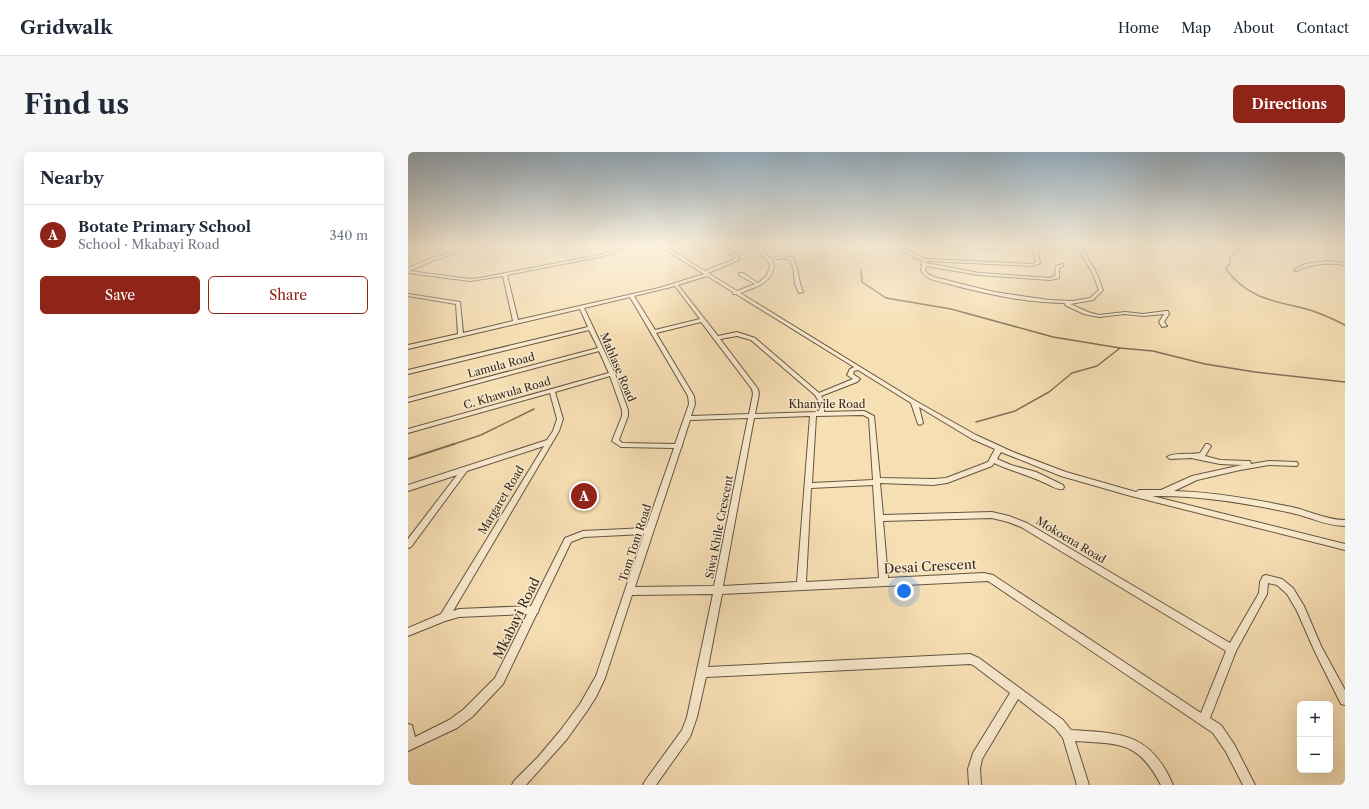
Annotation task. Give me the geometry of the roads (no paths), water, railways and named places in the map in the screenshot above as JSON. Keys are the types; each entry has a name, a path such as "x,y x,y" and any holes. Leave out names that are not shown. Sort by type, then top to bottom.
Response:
{"street":[{"path":"432,275 470,280 505,275 516,322"},
{"path":"408,347 632,296 676,285 705,275"},
{"path":"707,275 914,402 974,437 999,449 1064,474 1131,493 1345,547"},
{"path":"742,275 757,284"},
{"path":"735,293 757,284 766,279 769,275"},
{"path":"796,275 796,281 801,292"},
{"path":"926,275 932,278 989,292 1064,303 1086,301 1098,295 1101,290 1095,275"},
{"path":"987,275 1050,279 1057,277 1057,275"},
{"name":"Siwa Khile Crescent","path":"649,785 687,729 702,672 756,394 755,389 718,338 702,320 676,285"},
{"path":"408,295 458,304 461,335"},
{"name":"Tom Tom Road","path":"518,785 561,739 589,700 600,678 692,404 691,396 632,296"},
{"path":"1064,303 1086,314 1099,316 1125,313 1143,315 1166,312 1167,314 1161,322 1164,326"},
{"name":"Mahlase Road","path":"582,308 612,374 625,413 615,441 618,444 628,446 679,446"},
{"path":"653,332 702,320"},
{"path":"408,372 591,328"},
{"path":"718,338 736,334 753,339 818,395 822,403 817,414 808,486 801,586"},
{"name":"Lamula Road","path":"408,400 600,349"},
{"path":"818,395 855,381 857,379 850,375 852,370 858,368"},
{"name":"C. Khawula Road","path":"408,431 612,374"},
{"name":"Margaret Road","path":"444,617 556,431 560,419 552,391"},
{"path":"914,402 920,423"},
{"name":"Khanyile Road","path":"688,418 817,414 871,415 884,582"},
{"path":"408,488 548,442"},
{"path":"1170,457 1202,455 1208,446"},
{"path":"808,486 877,481 940,482 990,464 999,449"},
{"path":"1194,456 1220,462 1295,464"},
{"path":"993,460 1009,467 1033,474 1060,488"},
{"path":"1164,492 1195,478 1260,464"},
{"path":"408,545 465,470"},
{"path":"1131,493 1164,492 1272,507 1294,511 1319,520 1345,523"},
{"name":"Mokoena Road","path":"880,518 992,515 1009,519 1024,525 1232,649"},
{"name":"Mkabayi Road","path":"409,745 452,724 468,713 499,681 568,540 583,534 650,531"},
{"name":"Desai Crescent","path":"630,591 718,590 984,577 996,581 1217,729 1224,738 1249,785"},
{"path":"1204,719 1232,649 1263,594 1264,582 1266,579 1279,582 1290,591 1301,609 1318,649 1345,700"},
{"path":"408,632 444,617 475,612 535,610"},
{"path":"702,672 963,658 976,661 1016,693 1049,716 1068,735 1083,785"},
{"path":"975,785 974,769 977,756 1016,693"},
{"path":"408,729 409,745"},
{"path":"1068,735 1129,740 1147,754 1154,762 1167,785"}],"waterway":[{"path":"861,275 862,282 886,298 951,309 1053,337 1120,348"},
{"path":"1231,275 1245,288 1255,294 1277,302 1313,311 1345,325"},
{"path":"976,422 1015,411 1049,392 1072,373 1097,366 1120,348"},
{"path":"1120,348 1153,351 1205,364 1255,372 1345,382"},
{"path":"454,444 481,435 534,409"},
{"path":"408,459 454,444"}],"place":[{"name":"Botate Primary School","path":"584,496"}]}
